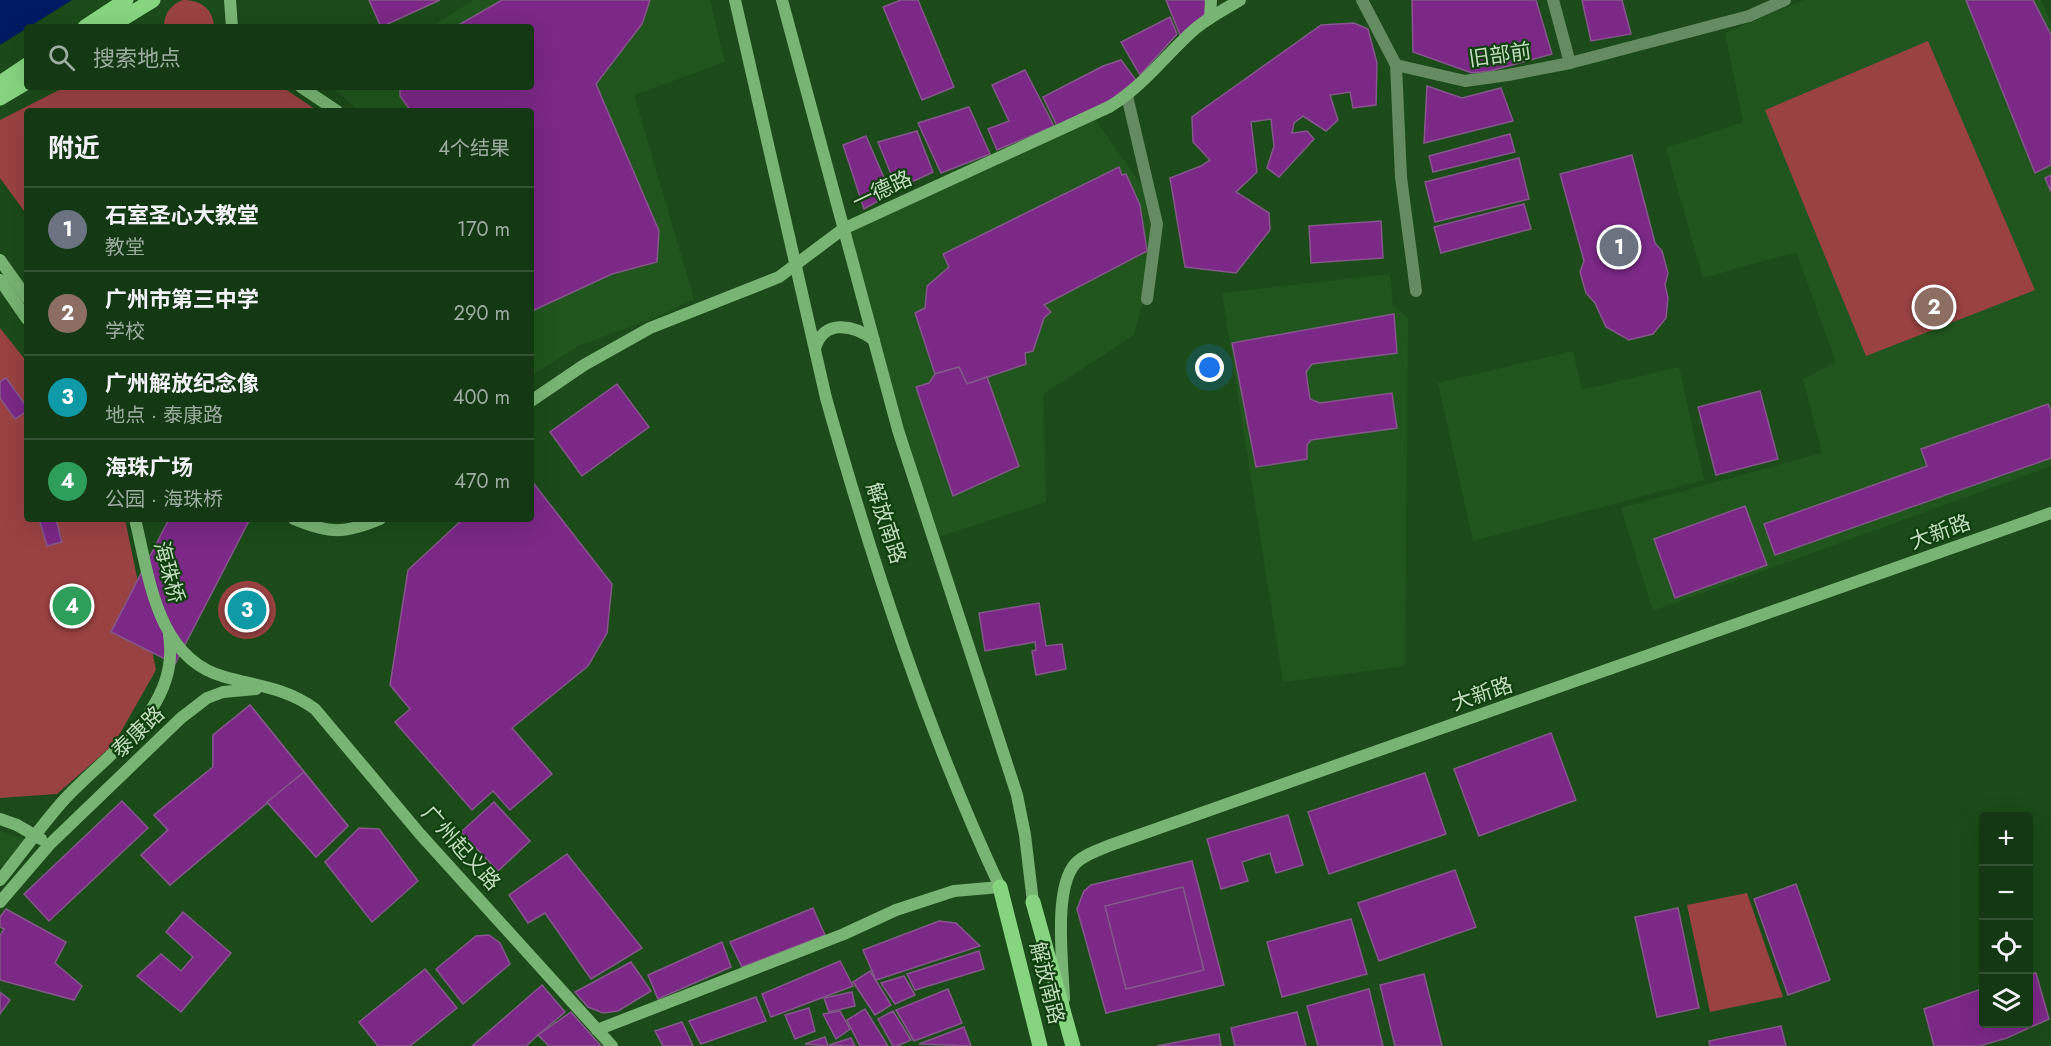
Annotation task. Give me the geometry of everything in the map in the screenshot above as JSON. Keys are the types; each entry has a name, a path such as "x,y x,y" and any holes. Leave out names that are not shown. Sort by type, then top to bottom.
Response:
{"main road":[{"path":"90,24 126,0"},
{"path":"115,24 153,0"},
{"path":"230,0 232,24"},
{"name":"解放南路","path":"735,0 815,349 842,452 904,645 971,824 1000,887 1040,1046"},
{"name":"解放南路","path":"782,0 843,229 922,509 1017,795 1026,835 1033,902 1073,1046"},
{"path":"1210,18 1211,0"},
{"name":"一德路","path":"534,399 584,365 650,328 742,294 796,267 843,229 919,193 997,161 1127,96 1210,18 1240,0"},
{"path":"0,83 24,67"},
{"path":"0,98 24,84"},
{"path":"306,90 332,108"},
{"path":"0,260 24,294"},
{"path":"0,280 24,315"},
{"path":"815,349 818,339 824,332 836,327 857,329 874,340"},
{"name":"大新路","path":"1065,1018 1062,949 1064,892 1069,874 1075,864 1086,856 1108,846 2051,513"},
{"name":"海珠桥","path":"136,522 153,597 169,634"},
{"path":"302,522 317,528 343,531 371,522"},
{"path":"169,634 196,663 219,676 275,688"},
{"name":"泰康路","path":"0,880 63,801 141,725 156,701 170,668 169,634"},
{"name":"泰康路","path":"0,902 49,845 181,718 207,698 240,689 275,688"},
{"name":"广州起义路","path":"275,688 298,696 336,731 420,834 612,1046"},
{"path":"0,819 36,835 49,845"},
{"path":"597,1030 687,993 816,945 896,910 954,891 1000,887"}],"street":[{"path":"1362,0 1396,65 1401,177 1416,291"},
{"path":"1553,0 1570,63"},
{"name":"旧部前","path":"1396,65 1465,81 1570,63 1749,16 1785,0"},
{"path":"1127,96 1156,224 1147,298"}],"shaded area":[{"path":"0,0 72,0 34,24 24,24 24,30 0,45"},
{"path":"189,0 200,4 211,15 214,24 164,24 169,10 175,4"},
{"path":"474,0 710,0 725,62 634,95 694,299 659,316 578,346 534,374 534,108 356,108 335,90 534,90 534,24 436,24"},
{"path":"1804,0 2041,0 2051,23 2051,466 1653,611 1621,508 1822,453 1803,379 1836,362 1796,252 1703,278 1666,148 1743,122 1725,33"},
{"path":"1928,41 2035,290 1866,356 1765,110"},
{"path":"59,90 286,90 314,108 24,108 24,211 0,178 0,120"},
{"path":"1092,115 1151,198 1150,275 1134,335 1043,394 1046,502 932,539 843,229"},
{"path":"1390,274 1393,306 1408,318 1405,666 1283,682 1222,293"},
{"path":"0,328 24,358 24,522 126,522 156,670 114,744 57,794 0,798"},
{"path":"1573,351 1582,390 1679,367 1704,480 1473,541 1438,383"},
{"path":"247,581 263,586 271,594 276,610 271,626 263,634 247,639 231,634 223,626 218,610 223,594 231,586"},
{"path":"0,831 25,839 0,869"},
{"path":"1747,893 1783,997 1710,1012 1687,905"}],"building":[{"path":"369,0 440,0 388,24 380,24"},
{"path":"502,0 650,0 642,24 596,84 659,231 657,262 612,274 534,310 534,108 409,108 400,96 400,90 534,90 534,24 460,24"},
{"path":"901,0 918,0 954,87 922,100 883,7"},
{"path":"1166,0 1205,0 1207,12 1180,35"},
{"path":"1412,0 1536,0 1552,54 1490,71 1472,73 1413,52"},
{"path":"1582,0 1622,0 1631,34 1591,41"},
{"path":"1966,0 2033,0 2051,35 2051,165 2035,173"},
{"path":"1170,17 1177,34 1140,75 1121,42"},
{"path":"1354,23 1368,29 1377,63 1376,105 1353,108 1350,92 1330,95 1338,120 1326,131 1303,116 1294,123 1292,133 1307,131 1314,139 1279,177 1267,168 1274,146 1271,119 1251,122 1257,172 1236,192 1269,213 1270,230 1236,273 1185,267 1170,178 1210,160 1193,142 1192,117 1321,25"},
{"path":"1121,60 1136,80 1112,99 1057,126 1043,97 1103,66"},
{"path":"1025,70 1054,126 997,150 988,129 1009,121 992,85"},
{"path":"1427,86 1462,98 1501,88 1513,121 1424,143"},
{"path":"969,107 990,154 941,173 918,123"},
{"path":"917,131 933,172 897,189 878,142"},
{"path":"1510,134 1515,152 1433,172 1429,156"},
{"path":"866,136 891,194 864,209 843,145"},
{"path":"1632,155 1655,243 1662,251 1668,273 1665,285 1668,298 1666,318 1653,334 1629,340 1606,327 1595,303 1586,293 1580,272 1584,261 1560,174"},
{"path":"1519,158 1529,199 1435,222 1425,182"},
{"path":"1119,167 1122,175 1126,174 1140,205 1147,251 1044,305 1051,312 1044,318 1033,351 1025,353 1026,364 967,384 959,367 935,374 915,313 925,308 927,286 949,267 943,254"},
{"path":"2051,175 2051,192 2045,178"},
{"path":"1524,204 1531,229 1441,253 1434,227"},
{"path":"1381,221 1383,258 1311,263 1309,226"},
{"path":"1394,314 1397,353 1312,364 1306,372 1310,399 1320,403 1392,393 1397,428 1311,440 1307,445 1307,459 1256,467 1232,343"},
{"path":"959,367 967,384 987,377 1019,466 953,496 916,387 929,383 935,374"},
{"path":"6,378 24,403 24,413 15,419 0,398 0,382"},
{"path":"617,384 649,427 582,476 550,432"},
{"path":"1760,391 1778,459 1716,475 1698,407"},
{"path":"2048,404 2051,412 2051,458 1775,555 1764,524 1927,466 1921,449"},
{"path":"534,484 612,584 607,633 588,666 512,728 552,774 510,810 493,791 472,810 395,722 410,709 390,685 408,570 460,522 534,522"},
{"path":"1745,506 1767,565 1675,598 1654,539"},
{"path":"40,522 57,522 62,542 47,546"},
{"path":"167,522 248,522 175,664 111,632"},
{"path":"1039,603 1046,646 1062,644 1066,669 1036,675 1032,651 1036,650 1035,642 985,651 979,613"},
{"path":"250,705 348,826 316,857 267,802 170,885 141,855 168,830 154,815 213,767 213,735"},
{"path":"250,705 304,772 170,885 141,855 168,830 154,815 213,767 213,735"},
{"path":"1551,733 1576,800 1479,836 1454,769"},
{"path":"304,772 348,826 316,857 267,802"},
{"path":"1425,773 1446,834 1329,874 1308,812"},
{"path":"122,801 148,828 49,921 24,894"},
{"path":"494,802 530,841 498,871 461,832"},
{"path":"1288,815 1303,865 1276,873 1270,853 1242,862 1248,881 1221,889 1207,839"},
{"path":"359,828 379,829 418,881 372,922 325,862"},
{"path":"567,854 642,948 591,979 545,913 528,923 509,895"},
{"path":"1192,861 1224,985 1106,1013 1077,909 1084,891 1091,885"},
{"path":"1455,870 1476,927 1379,961 1358,903"},
{"path":"1796,884 1830,980 1788,995 1754,899"},
{"path":"1183,887 1204,970 1126,989 1105,906"},
{"path":"813,908 825,935 742,967 730,942"},
{"path":"1678,908 1699,1008 1657,1017 1635,917"},
{"path":"6,909 66,942 55,963 82,986 74,1000 0,980 0,935 4,929 0,927 0,917"},
{"path":"183,912 231,953 181,1012 137,976 161,954 181,971 193,957 166,932"},
{"path":"1351,919 1367,974 1282,997 1267,942"},
{"path":"939,921 956,923 980,946 876,980 863,950"},
{"path":"489,935 500,943 510,964 463,1004 436,969 476,936"},
{"path":"722,942 731,967 658,999 648,975"},
{"path":"979,951 984,969 915,990 907,974"},
{"path":"840,961 853,986 771,1017 762,994"},
{"path":"631,962 651,991 618,1011 603,1013 588,1007 575,992"},
{"path":"425,969 457,1008 410,1046 378,1046 359,1022"},
{"path":"870,971 891,1005 875,1015 853,982"},
{"path":"2036,973 2049,1019 2033,1026 2033,974"},
{"path":"1424,974 1442,1046 1395,1046 1380,985"},
{"path":"904,976 915,995 895,1004 881,983"},
{"path":"542,985 565,1012 526,1046 472,1046"},
{"path":"948,989 962,1023 914,1041 896,1010"},
{"path":"1369,989 1383,1046 1318,1046 1307,1006"},
{"path":"1979,990 1979,1028 2029,1028 2007,1038 1979,1046 1934,1046 1924,1009"},
{"path":"0,992 10,1000 0,1014"},
{"path":"852,992 855,1006 829,1012 824,998"},
{"path":"756,997 766,1021 701,1044 689,1021"},
{"path":"809,1008 815,1031 795,1039 785,1015"},
{"path":"865,1009 888,1046 860,1046 847,1020"},
{"path":"840,1011 850,1029 836,1039 823,1014"},
{"path":"893,1011 911,1040 897,1046 893,1046 878,1019"},
{"path":"571,1012 601,1046 549,1046 538,1035"},
{"path":"1297,1012 1306,1046 1235,1046 1231,1028"},
{"path":"682,1022 693,1046 663,1046 655,1031"},
{"path":"1781,1026 1786,1046 1710,1046 1709,1041"},
{"path":"964,1027 971,1046 919,1044"},
{"path":"1219,1034 1221,1046 1157,1046"},
{"path":"825,1037 828,1046 805,1044"},
{"path":"851,1038 855,1046 829,1045"}],"place":[{"name":"石室圣心大教堂","path":"1619,247"},
{"name":"广州市第三中学","path":"1934,307"},
{"name":"海珠广场","path":"72,606"},
{"name":"广州解放纪念像","path":"247,610"}]}
